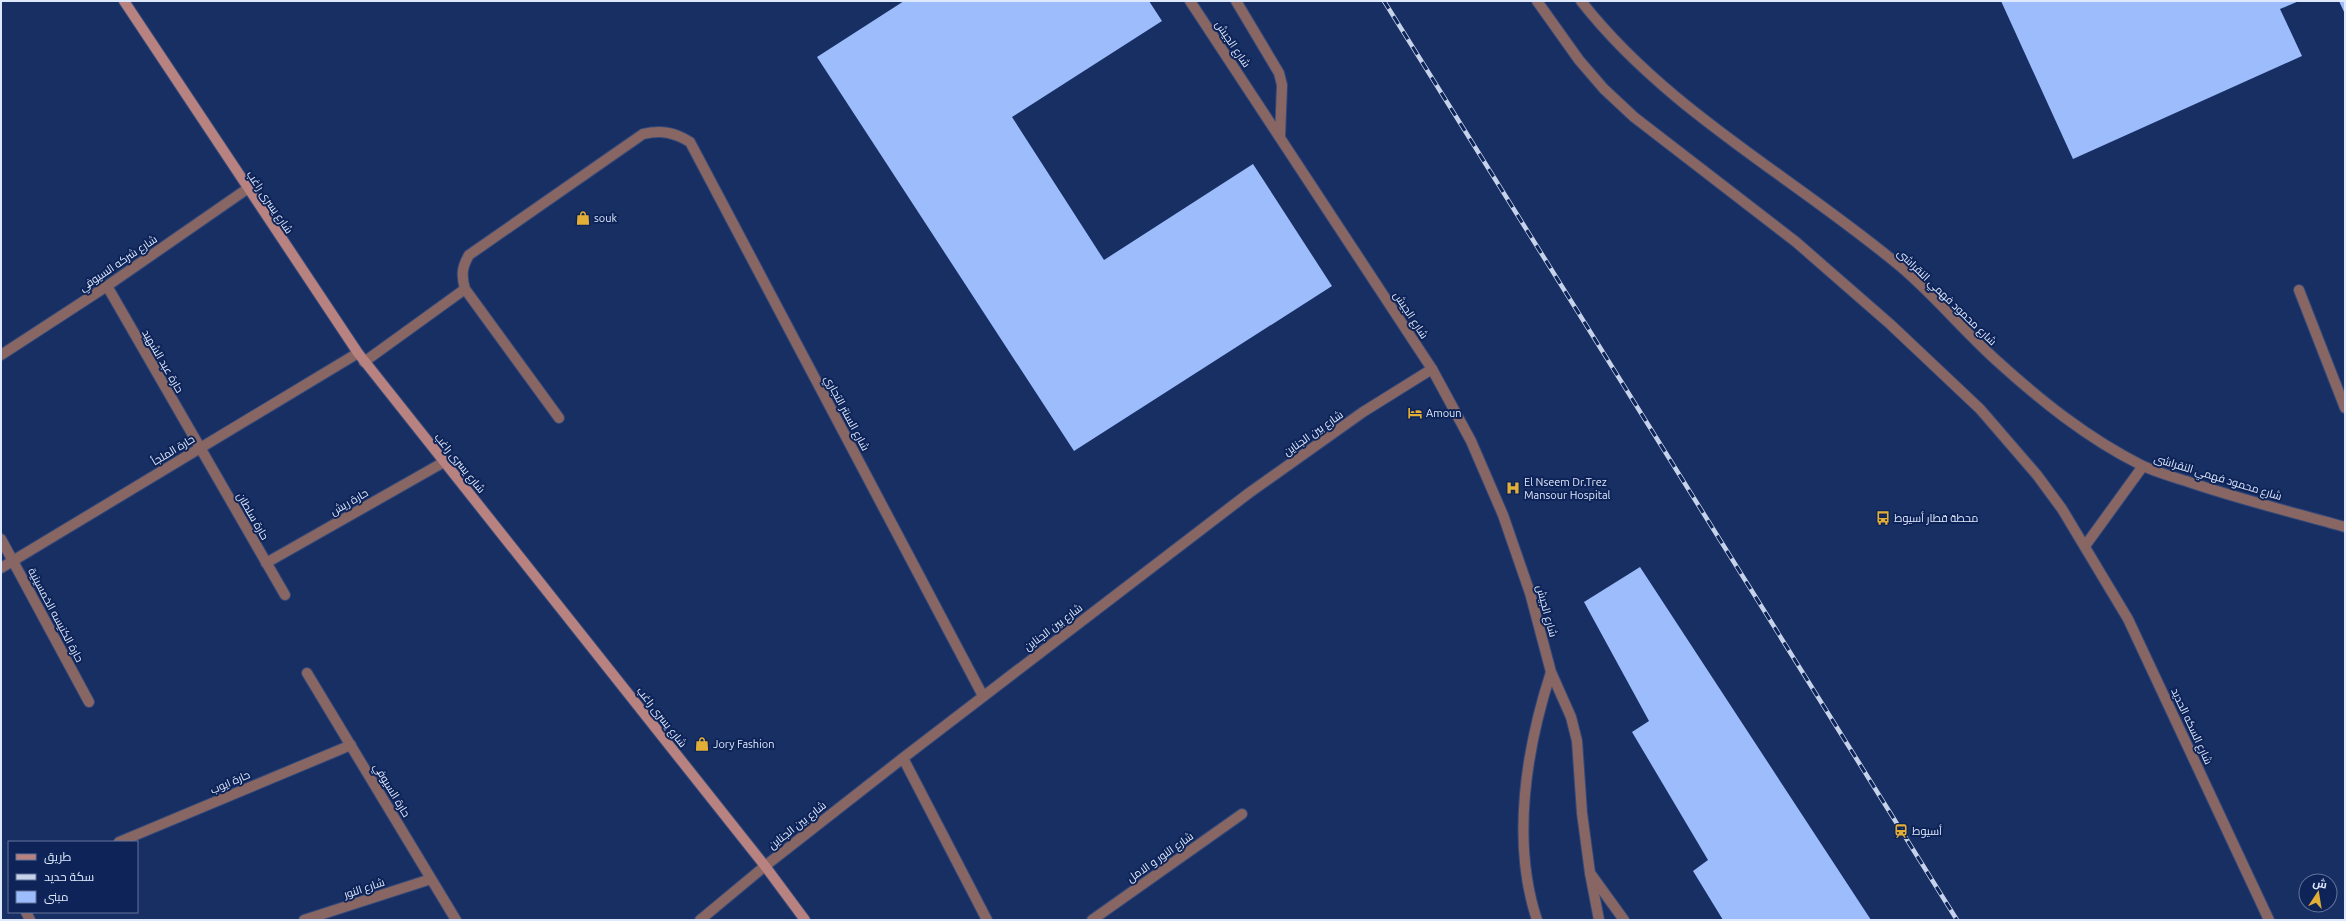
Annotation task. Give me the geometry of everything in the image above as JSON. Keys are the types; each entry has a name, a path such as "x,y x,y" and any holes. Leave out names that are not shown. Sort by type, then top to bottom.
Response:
{"main road":[{"name":"شارع يسرى راغب","path":"124,1 247,189 364,362 764,866 805,920"}],"street":[{"name":"شارع الجيش","path":"1190,1 1432,369 1471,441 1503,516 1530,593 1551,672 1571,717 1577,741 1590,873 1599,920"},
{"path":"1236,1 1279,73 1282,85 1280,137"},
{"path":"1537,1 1579,60 1604,89 1634,117 1688,157 1796,242 1890,324 1980,409 2037,475 2085,546 2143,466"},
{"name":"شارع محمود فهمي النقراشى","path":"1581,1 1604,30 1645,72 1690,108 1850,226 1903,269 1994,359 2040,400 2090,435 2143,466 2208,488 2345,527"},
{"name":"شارع السنتر التجاري","path":"465,289 462,272 469,255 643,134 655,131 667,132 679,135 690,142 983,696"},
{"name":"شارع شركه السيوفي","path":"1,355 107,286 247,189"},
{"name":"حارة عبد الشهيد","path":"107,286 200,448"},
{"path":"364,362 465,289 559,418"},
{"path":"2299,290 2345,408"},
{"name":"حارة الملجأ","path":"1,568 358,353"},
{"name":"شارع بين الجناين","path":"700,920 764,866 983,696 1304,452 1432,369"},
{"name":"حارة سلطان","path":"200,448 285,595"},
{"name":"حارة ريش","path":"266,563 444,462"},
{"name":"حارة الكنيسه الخمسينية","path":"1,540 89,702"},
{"name":"شارع السكه الحديد","path":"2085,546 2128,619 2269,920"},
{"path":"1537,920 1532,903 1526,864 1526,786 1539,710 1551,672"},
{"name":"حارة السيوفي","path":"307,673 456,920"},
{"name":"حارة ايوب","path":"121,841 351,745"},
{"path":"903,758 987,920"},
{"name":"شارع النور و الامل","path":"1092,920 1242,814"},
{"path":"1590,873 1624,920"},
{"name":"شارع النور","path":"304,920 431,879"}],"building":[{"path":"904,1 1149,1 1162,21 1012,117 1104,260 1253,164 1332,286 1074,451 817,57"},
{"path":"2001,1 2299,1 2280,9 2302,56 2073,159"},
{"path":"2339,1 2345,1 2345,14"},
{"path":"1640,567 1871,920 1723,920 1693,871 1708,860 1632,732 1649,721 1584,602"}],"railway":[{"path":"1384,1 1957,920"}],"place":[{"name":"souk","path":"583,218"},
{"name":"Amoun","path":"1415,413"},
{"name":"El Nseem Dr.Trez Mansour Hospital","path":"1513,488"},
{"name":"محطة قطار أسيوط","path":"1883,518"},
{"name":"Jory Fashion","path":"702,744"},
{"name":"أسيوط","path":"1901,831"}]}
